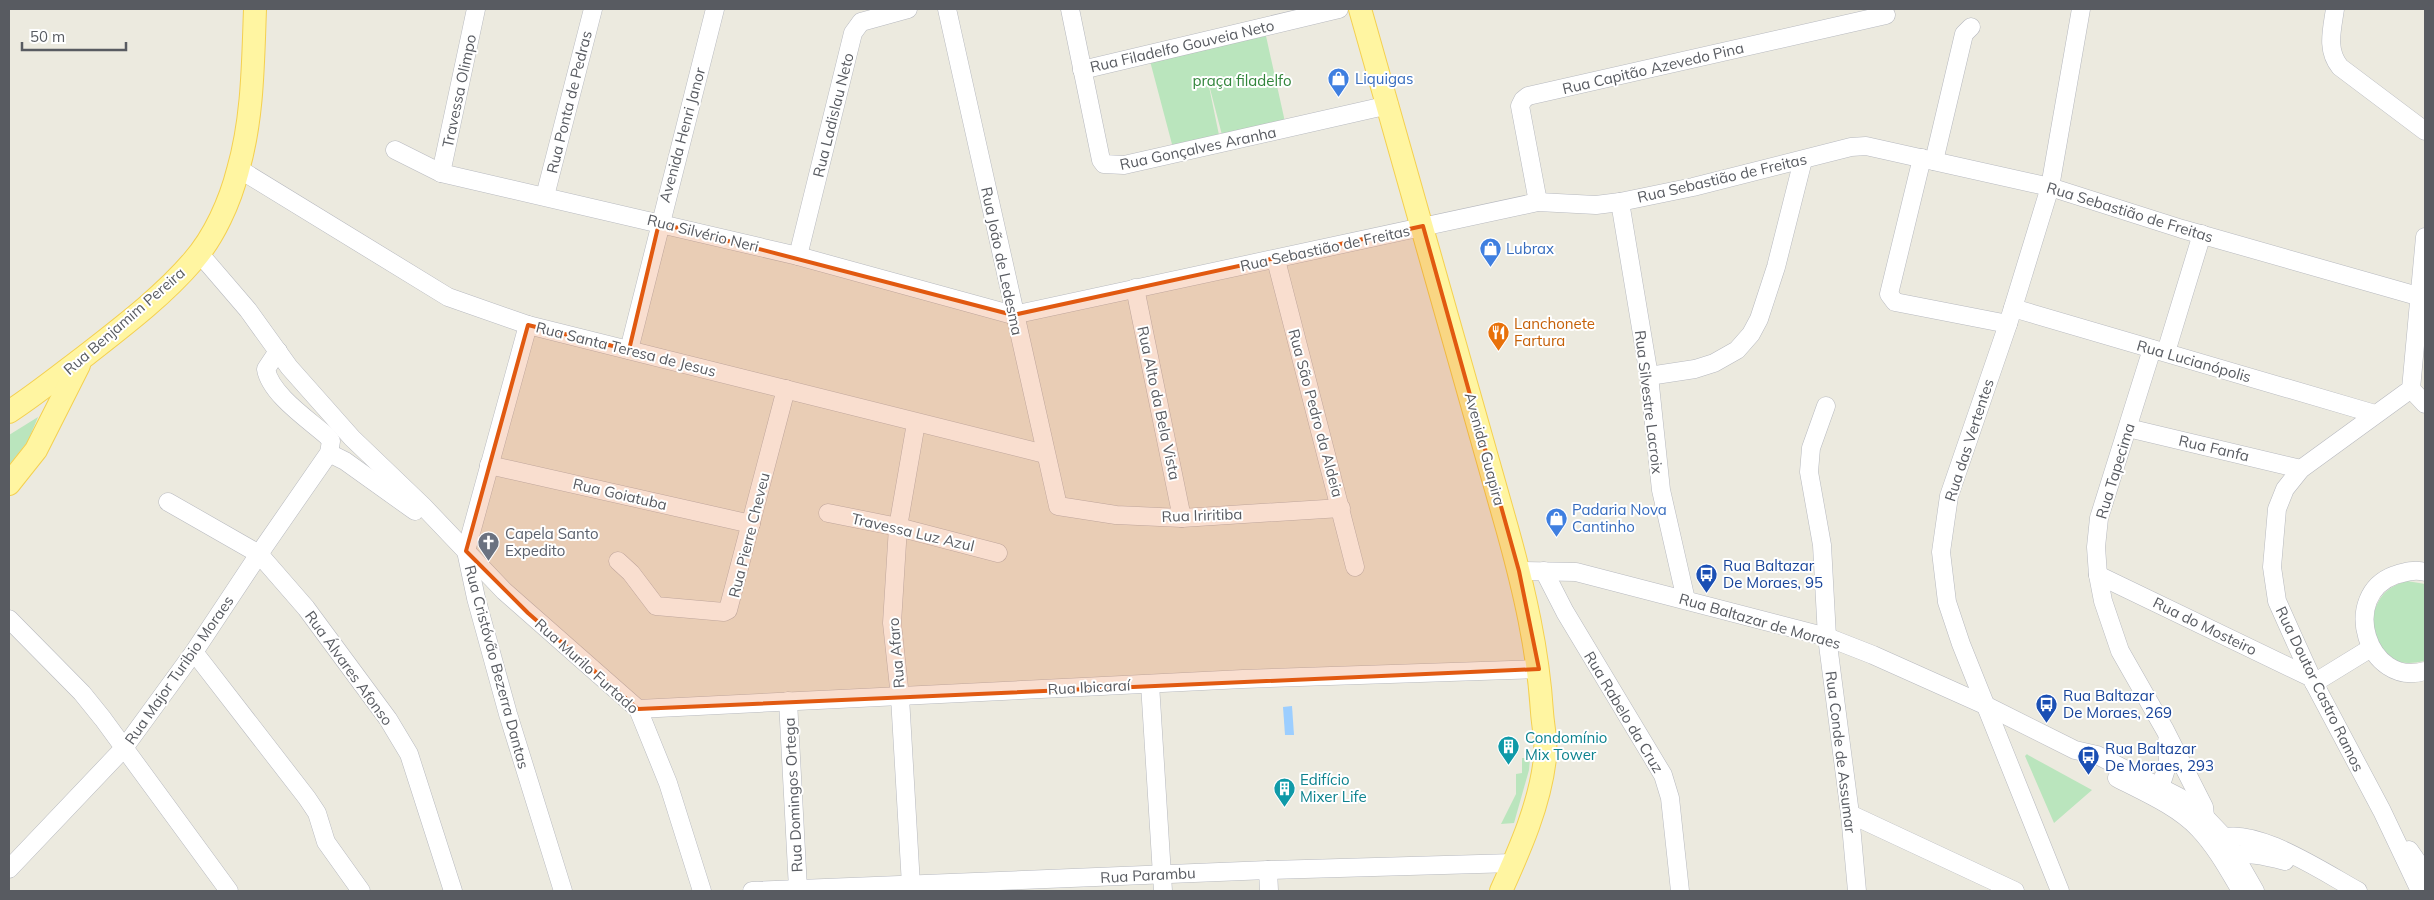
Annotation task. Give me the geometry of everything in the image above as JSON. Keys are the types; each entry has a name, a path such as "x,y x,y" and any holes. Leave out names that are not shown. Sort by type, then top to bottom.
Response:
{"main road":[{"name":"Rua Benjamim Pereira","path":"9,412 83,357 146,306 199,253 210,237 224,210 239,169 248,117 255,9"},
{"name":"Avenida Guapira","path":"1360,9 1423,226 1519,571 1539,669 1545,755 1540,789 1514,863 1501,891"},
{"path":"9,484 36,450 83,357"}],"street":[{"name":"Travessa Olimpo","path":"441,173 476,9"},
{"name":"Rua Ponta de Pedras","path":"545,196 593,9"},
{"name":"Avenida Henri Janor","path":"628,350 715,9"},
{"name":"Rua Ladislau Neto","path":"798,256 853,33 861,22 908,9"},
{"name":"Rua João de Ledesma","path":"946,9 1055,502 1063,509"},
{"name":"Rua Gonçalves Aranha","path":"1070,9 1101,160 1104,164 1111,166 1389,106"},
{"name":"Rua Filadelfo Gouveia Neto","path":"1082,70 1339,9"},
{"name":"Rua das Vertentes","path":"2060,891 1961,644 1947,602 1941,552 1949,496 2010,316 2050,187 2081,9"},
{"path":"2335,9 2331,49 2334,60 2340,67 2425,131"},
{"name":"Rua Capitão Azevedo Pina","path":"1538,202 1520,106 1522,100 1528,96 1886,15"},
{"path":"1928,160 1964,34 1970,27"},
{"name":"Rua Sebastião de Freitas","path":"1013,315 1134,288 1276,260 1538,202 1596,204 1620,202 1693,187 1851,148 1866,146 2050,187 2202,234 2421,297"},
{"name":"Rua Silvério Neri","path":"395,150 441,173 798,256 1013,315"},
{"path":"1648,376 1695,369 1714,363 1737,350 1751,334 1759,319 1776,267 1803,160"},
{"name":"Rua Lucianópolis","path":"1928,160 1888,294 1895,302 2010,316 2159,350 2375,414"},
{"name":"Rua Santa Teresa de Jesus","path":"239,169 448,297 528,325 1045,454"},
{"name":"Rua Silvestre Lacroix","path":"1620,202 1648,376 1661,490 1686,600"},
{"name":"Rua Tapecima","path":"2201,822 2204,807 2165,730 2120,651 2103,601 2098,575 2096,547 2099,518 2128,428 2202,234"},
{"path":"2425,236 2421,297 2411,390 2425,404"},
{"name":"Rua Murilo Furtado","path":"199,253 239,298 289,367 352,438 528,613 638,709 668,783 702,891"},
{"name":"Rua São Pedro da Aldeia","path":"1276,260 1355,567"},
{"name":"Rua Alto da Bela Vista","path":"1134,288 1182,518"},
{"name":"Rua Cristóvão Bezerra Dantas","path":"528,325 466,551 476,598 508,714 563,891"},
{"path":"278,351 266,369 267,376 292,406 327,436 331,445 329,454"},
{"name":"Rua Pierre Cheveu","path":"618,561 632,573 656,606 724,612 730,608 786,389"},
{"name":"Rua Doutor Castro Ramos","path":"2411,390 2375,414 2301,469 2285,489 2277,510 2272,567 2277,601 2313,680 2382,811 2420,891"},
{"name":"Rua Conde de Assumar","path":"1826,406 1811,448 1809,472 1822,545 1827,638 1850,814 1857,891"},
{"name":"Rua Afaro","path":"911,885 900,697 892,623 898,527 916,423"},
{"name":"Rua Fanfa","path":"2128,428 2301,469"},
{"name":"Rua Murilo Furtado","path":"329,454 341,458 442,528"},
{"name":"Rua Major Turibio Moraes","path":"9,869 124,748 194,652 258,554 329,454"},
{"name":"Rua Goiatuba","path":"489,465 751,524"},
{"name":"Rua Álvares Afonso","path":"168,502 258,554 306,608 388,719 409,754 453,891"},
{"name":"Rua Iriritiba","path":"1063,509 1116,515 1182,518 1341,508"},
{"name":"Travessa Luz Azul","path":"828,513 898,527 998,553"},
{"name":"Rua Baltazar de Moraes","path":"1519,571 1576,572 1827,638 1873,656 1987,706 2075,750 2097,754 2201,822 2255,891"},
{"name":"Rua Rabelo da Cruz","path":"1544,571 1663,775 1670,798 1680,891"},
{"path":"1527,607 1552,587 1576,572"},
{"path":"2425,572 2404,572 2389,577 2376,588 2367,601 2363,617 2364,633 2370,648 2380,660 2392,668 2406,672 2425,671"},
{"name":"Rua do Mosteiro","path":"2098,575 2313,680"},
{"path":"9,619 82,692 228,891"},
{"path":"2313,680 2370,648"},
{"path":"194,652 307,798 317,813 326,842 360,891"},
{"name":"Rua Ibicaraí","path":"638,709 1150,684 1539,669"},
{"path":"1150,684 1162,883"},
{"name":"Rua Domingos Ortega","path":"788,701 798,889"},
{"name":"Rua Tapecima","path":"2159,793 2169,756 2165,730"},
{"name":"Rua Doutor Castro Ramos","path":"2382,811 2425,873"},
{"path":"1850,814 2015,891"},
{"path":"2223,848 2259,841 2358,891"},
{"name":"Rua Baltazar de Moraes","path":"2223,848 2241,891"},
{"name":"Rua Parambu","path":"752,891 865,889 911,885 1162,883 1268,870 1514,863"},
{"path":"1268,870 1269,891"}],"highlighted area":[{"path":"659,223 1013,315 1423,226 1519,571 1539,669 638,709 528,613 466,551 528,325 629,350"}],"green space":[{"name":"praça filadelfo","path":"1266,36 1285,122 1222,135 1207,77 1219,135 1173,148 1150,61"},
{"path":"38,417 28,441 9,465 9,435"},
{"path":"2407,581 2425,584 2425,661 2412,663 2394,660 2388,656 2383,650 2370,622 2379,601 2386,591"},
{"path":"2027,754 2092,790 2054,823 2025,756"},
{"path":"1522,758 1530,758 1529,770 1514,823 1501,824 1516,794 1516,774 1522,773"}],"water":[{"path":"1292,706 1294,735 1285,735 1283,707"}],"place":[{"name":"Liquigas","path":"1339,97"},
{"name":"Lubrax","path":"1490,267"},
{"name":"Lanchonete Fartura","path":"1498,351"},
{"name":"Padaria Nova Cantinho","path":"1556,537"},
{"name":"Capela Santo Expedito","path":"489,561"},
{"name":"Rua Baltazar De Moraes, 95","path":"1707,593"},
{"name":"Rua Baltazar De Moraes, 269","path":"2047,723"},
{"name":"Condomínio Mix Tower","path":"1509,765"},
{"name":"Rua Baltazar De Moraes, 293","path":"2089,776"},
{"name":"Edifício Mixer Life","path":"1284,807"}]}
